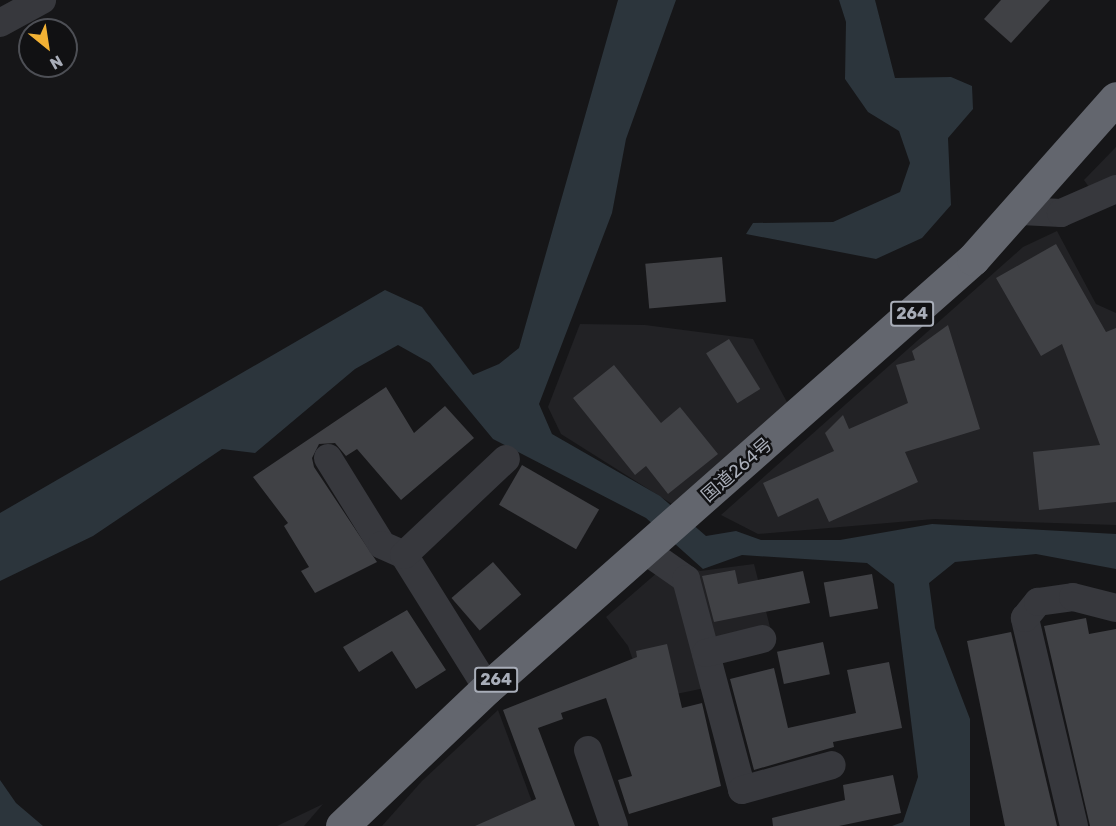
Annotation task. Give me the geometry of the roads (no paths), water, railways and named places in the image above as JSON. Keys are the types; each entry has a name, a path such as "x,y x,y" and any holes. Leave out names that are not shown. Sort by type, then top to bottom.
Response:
{"highway":[{"name":"国道264号","path":"351,822 487,688 652,545 1021,211 1116,98"}],"street":[{"path":"0,23 33,2"},
{"path":"1021,211 1061,213 1116,189"},
{"path":"328,459 382,545 404,555 487,688"},
{"path":"404,555 506,459"},
{"path":"652,545 686,579 742,790 832,765"},
{"path":"1074,826 1024,618 1038,602 1073,597 1116,608"},
{"path":"706,653 762,639"},
{"path":"588,750 614,826"}]}
